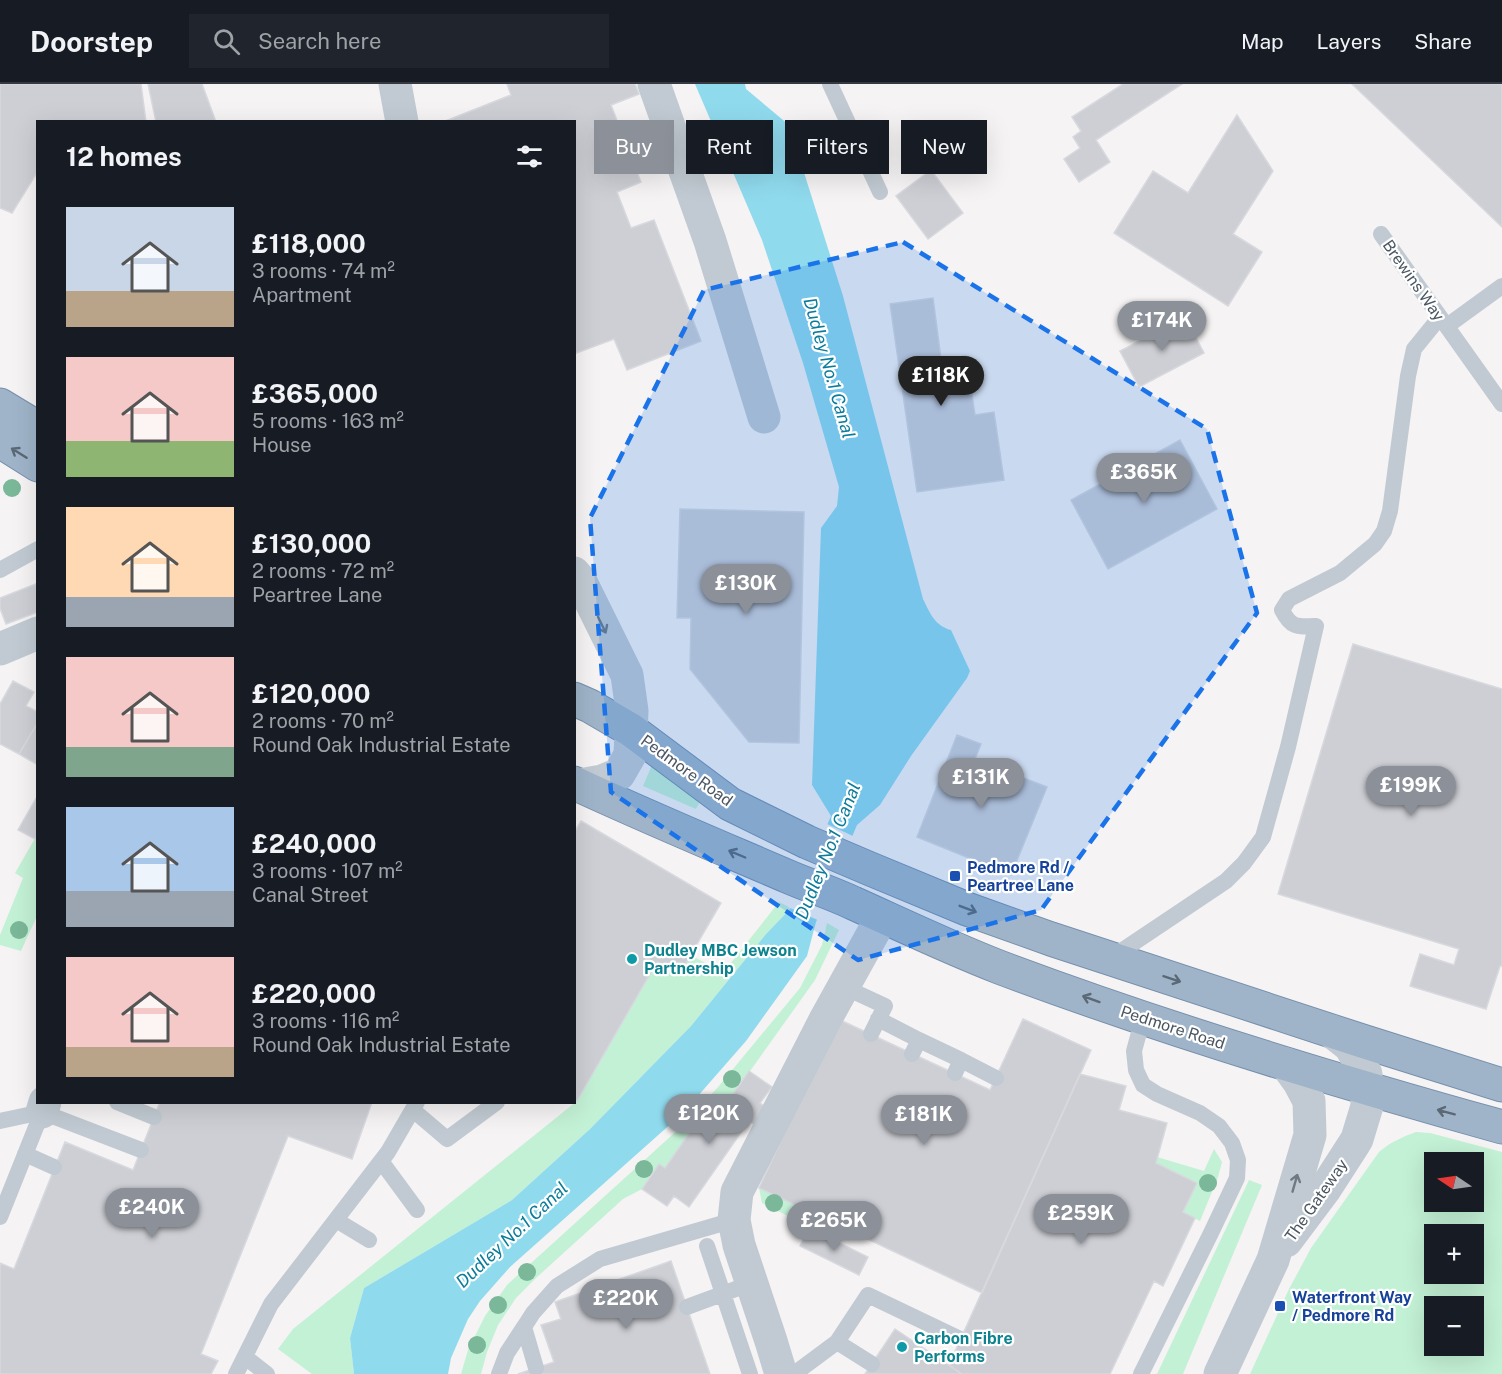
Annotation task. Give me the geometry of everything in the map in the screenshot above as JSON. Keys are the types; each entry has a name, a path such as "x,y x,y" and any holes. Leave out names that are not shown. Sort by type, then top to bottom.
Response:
{"highway":[{"path":"0,405 36,427"},
{"path":"0,441 36,464"},
{"name":"Pedmore Road","path":"576,700 631,730 730,804 807,842 967,909 1110,958"},
{"name":"Pedmore Road","path":"576,788 853,902 882,917 997,966 1143,1018 1286,1064 1358,1079 1411,1102 1502,1127"},
{"path":"1110,958 1502,1085"}],"street":[{"path":"395,84 402,120"},
{"path":"654,84 710,241 764,417"},
{"path":"576,575 627,675 632,711 630,755 619,774 576,788"},
{"path":"1,648 36,634"},
{"path":"800,1372 771,1341 738,1288 739,1245 734,1220 737,1192 882,917"},
{"path":"1331,1031 1350,1046 1358,1079 1397,1052"},
{"name":"The Gateway","path":"1286,1064 1309,1101 1310,1135"},
{"name":"The Gateway","path":"1220,1374 1273,1260 1310,1135 1334,1095 1358,1079 1367,1106 1357,1139"},
{"name":"The Gateway","path":"1273,1260 1325,1189 1357,1139 1378,1115 1393,1106 1411,1102"}],"lane":[{"path":"830,84 880,192"},
{"name":"Brewins Way","path":"1381,234 1502,404"},
{"name":"Brewins Way","path":"1443,322 1502,286"},
{"path":"1110,958 1226,881 1244,863 1263,837 1288,747 1316,626 1298,627 1288,622 1282,610 1289,599 1340,573 1375,544 1384,531 1390,511 1408,376 1414,349 1443,322"},
{"path":"0,570 36,550"},
{"path":"844,987 885,1006 874,1027 958,1067 996,1078"},
{"path":"1141,1374 1237,1178 1238,1160 1232,1143 1219,1126 1200,1113 1157,1094 1143,1084 1136,1070 1134,1051 1143,1018"},
{"path":"122,1104 154,1117"},
{"path":"236,1374 271,1304 381,1161 415,1106 447,1139 494,1104"},
{"path":"0,1217 44,1107"},
{"path":"0,1121 44,1107 141,1150"},
{"path":"25,1154 54,1167"},
{"path":"381,1161 417,1210"},
{"path":"336,1220 369,1239"},
{"path":"499,1374 507,1353 533,1313 557,1286 600,1259 734,1220"},
{"path":"707,1246 738,1288 750,1374"},
{"path":"687,1307 738,1288"},
{"path":"800,1372 837,1342 868,1294 960,1339"},
{"path":"524,1327 536,1368"},
{"path":"837,1342 872,1364"},
{"path":"245,1357 267,1374"}],"highlighted area":[{"path":"903,242 1207,429 1257,613 1041,910 858,960 611,792 590,518 704,290"}],"green space":[{"path":"652,765 700,801 696,809 643,786"},
{"path":"36,837 36,918 21,951 0,945 0,935 23,878 15,873"},
{"path":"779,902 791,908 766,934 691,1026 590,1129 512,1200 364,1288 350,1338 354,1374 312,1374 278,1349 293,1329 576,1104 657,962 679,975 691,955 723,973"},
{"path":"827,923 839,930 815,980 715,1120 710,1116 698,1133 692,1129 665,1168 659,1165 642,1189 623,1199 516,1298 498,1325 481,1374 461,1374 468,1350 485,1316 507,1285 682,1126 719,1086 800,988 822,945"},
{"path":"1416,1132 1430,1133 1502,1152 1502,1374 1250,1374 1289,1289 1311,1248 1379,1152"},
{"path":"1214,1149 1222,1162 1200,1221 1183,1212 1197,1183 1156,1163 1157,1157 1204,1171"},
{"path":"1249,1180 1262,1185 1183,1374 1157,1374"},
{"path":"759,1188 810,1212 804,1224 762,1203"}],"water":[{"name":"Dudley No.1 Canal","path":"695,84 745,84 746,89 785,122 785,174 804,174 843,296 923,599 937,622 951,630 970,671 880,805 857,825 816,922 807,956 746,1041 683,1113 510,1267 480,1301 468,1319 451,1358 448,1374 354,1374 350,1338 364,1288 512,1200 590,1129 691,1026 766,934 791,908 831,816 812,785 821,528 837,506 839,487 803,363 762,240 734,174 773,174 773,120 710,120"}],"pier":[{"path":"825,823 855,837 820,921 788,907"}],"building":[{"path":"0,84 141,84 146,120 36,120 36,174 12,213 0,208"},
{"path":"148,84 202,84 215,120 156,120"},
{"path":"507,84 635,84 639,94 611,105 617,120 594,120 594,174 638,174 641,182 617,192 631,228 654,220 701,341 627,370 614,339 576,353 576,120 448,120 511,95"},
{"path":"1123,84 1182,84 1096,140 1110,162 1079,182 1064,159 1080,148 1073,137 1081,131 1072,117"},
{"path":"1352,84 1502,84 1502,227"},
{"path":"1237,115 1273,171 1233,234 1262,252 1228,306 1114,233 1153,171 1188,193"},
{"path":"926,174 934,174 963,213 928,239 896,196"},
{"path":"933,298 941,359 966,356 975,415 994,412 1004,480 917,492 890,304"},
{"path":"1185,317 1204,353 1139,387 1120,351"},
{"path":"1180,440 1217,509 1108,569 1071,500"},
{"path":"680,509 804,512 799,743 749,742 690,669 691,618 677,618"},
{"path":"36,584 36,613 6,624 0,608 0,598"},
{"path":"1353,644 1502,689 1502,966 1500,966 1486,1009 1410,986 1420,954 1454,965 1459,949 1278,894"},
{"path":"13,681 34,692 26,706 36,711 36,725 19,754 0,744 0,704"},
{"path":"36,725 36,764 19,754"},
{"path":"957,735 981,744 975,759 1047,787 1011,875 917,837"},
{"path":"36,798 36,838 18,830"},
{"name":"Dudley MBC Jewson Partnership","path":"581,821 721,903 679,975 657,962 577,1101 576,1100 576,830"},
{"path":"838,1019 990,1090 1023,1019 1091,1050 982,1293 759,1188"},
{"path":"749,1071 772,1087 760,1103 768,1109 756,1126 749,1121 689,1207 674,1196 667,1206 642,1189 659,1164 665,1168 692,1129 698,1133 710,1116 715,1120"},
{"path":"1080,1074 1126,1086 1119,1110 1167,1123 1156,1163 1197,1183 1183,1212 1195,1218 1163,1286 1154,1281 1110,1374 962,1374 949,1365"},
{"path":"159,1104 371,1104 352,1159 288,1136 201,1354 218,1361 211,1374 0,1374 0,1263 14,1269 65,1142 133,1170"},
{"path":"809,1228 868,1257 859,1275 800,1246"},
{"path":"671,1261 710,1374 518,1374 554,1362 541,1325 561,1319 555,1302"},
{"name":"Carbon Fibre Performs","path":"895,1329 962,1374 865,1374"}],"place":[{"name":"Pedmore Rd / Peartree Lane","path":"955,876"},
{"name":"Dudley MBC Jewson Partnership","path":"632,959"},
{"name":"Waterfront Way / Pedmore Rd","path":"1280,1306"},
{"name":"Carbon Fibre Performs","path":"902,1347"}]}
